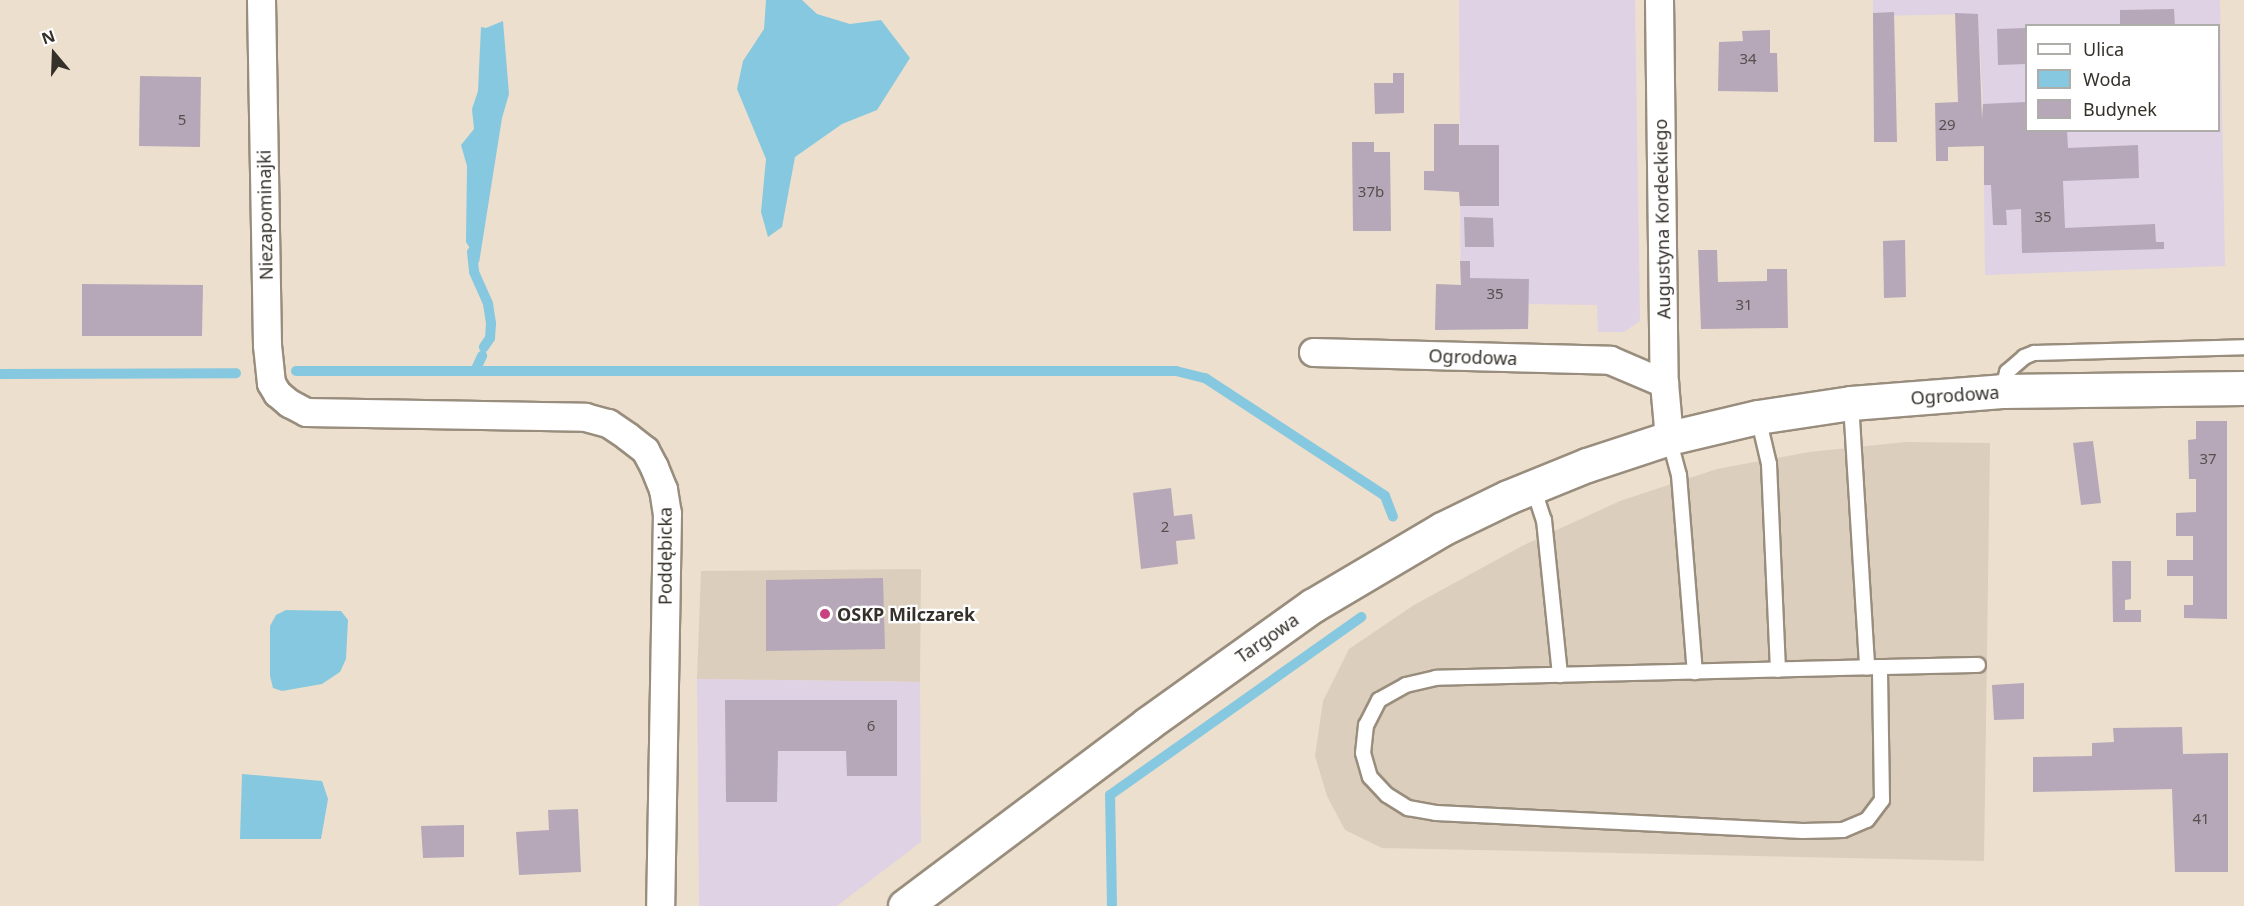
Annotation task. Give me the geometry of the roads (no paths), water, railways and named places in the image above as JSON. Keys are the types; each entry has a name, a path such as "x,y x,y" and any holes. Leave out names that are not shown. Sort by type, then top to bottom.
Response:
{"main road":[{"name":"Ogrodowa","path":"1669,438 1758,417 1851,403 2002,391 2244,388"},
{"name":"Targowa","path":"919,901 1147,724 1312,606 1442,529 1587,465 1669,438"}],"street":[{"name":"Niezapominajki","path":"261,0 269,367 272,383 277,393 289,404 306,412"},
{"name":"Augustyna Kordeckiego","path":"1659,0 1664,383 1669,438"},
{"name":"Ogrodowa","path":"1313,352 1610,360 1664,383"},
{"name":"Poddębicka","path":"306,412 585,417 608,423 645,450 663,489 667,513 660,906"}],"lane":[{"path":"2002,391 2007,372 2024,357 2034,353 2244,347"},
{"path":"1851,403 1874,668 1882,800 1867,820 1843,830 1803,831 1436,813 1408,808 1387,795 1370,777 1364,753 1366,725 1379,700 1406,685 1436,678 1874,668 1978,665"},
{"path":"1758,417 1769,464 1778,670"},
{"path":"1669,438 1679,475 1695,672"},
{"path":"1533,487 1544,520 1560,675"}],"water":[{"path":"766,0 802,0 817,14 850,24 881,20 910,58 877,110 842,124 795,157 782,227 768,237 761,212 766,159 737,89 743,61 764,29"},
{"path":"503,21 509,94 502,118 479,263 466,242 467,166 461,145 474,129 472,109 478,91 481,27 486,28"},
{"path":"286,610 341,611 348,620 346,659 340,672 322,684 282,691 273,688 270,676 270,626 276,615"},
{"path":"242,774 322,781 328,799 321,839 240,839"}],"waterway":[{"path":"472,252 474,272 488,304 491,324 490,338 484,347"},
{"path":"475,371 482,356"},
{"path":"296,371 1176,371 1205,378 1385,496 1393,517"},
{"path":"0,374 236,373"},
{"path":"1112,906 1110,795 1361,617"}],"place":[{"name":"OSKP Milczarek","path":"825,614"}]}
